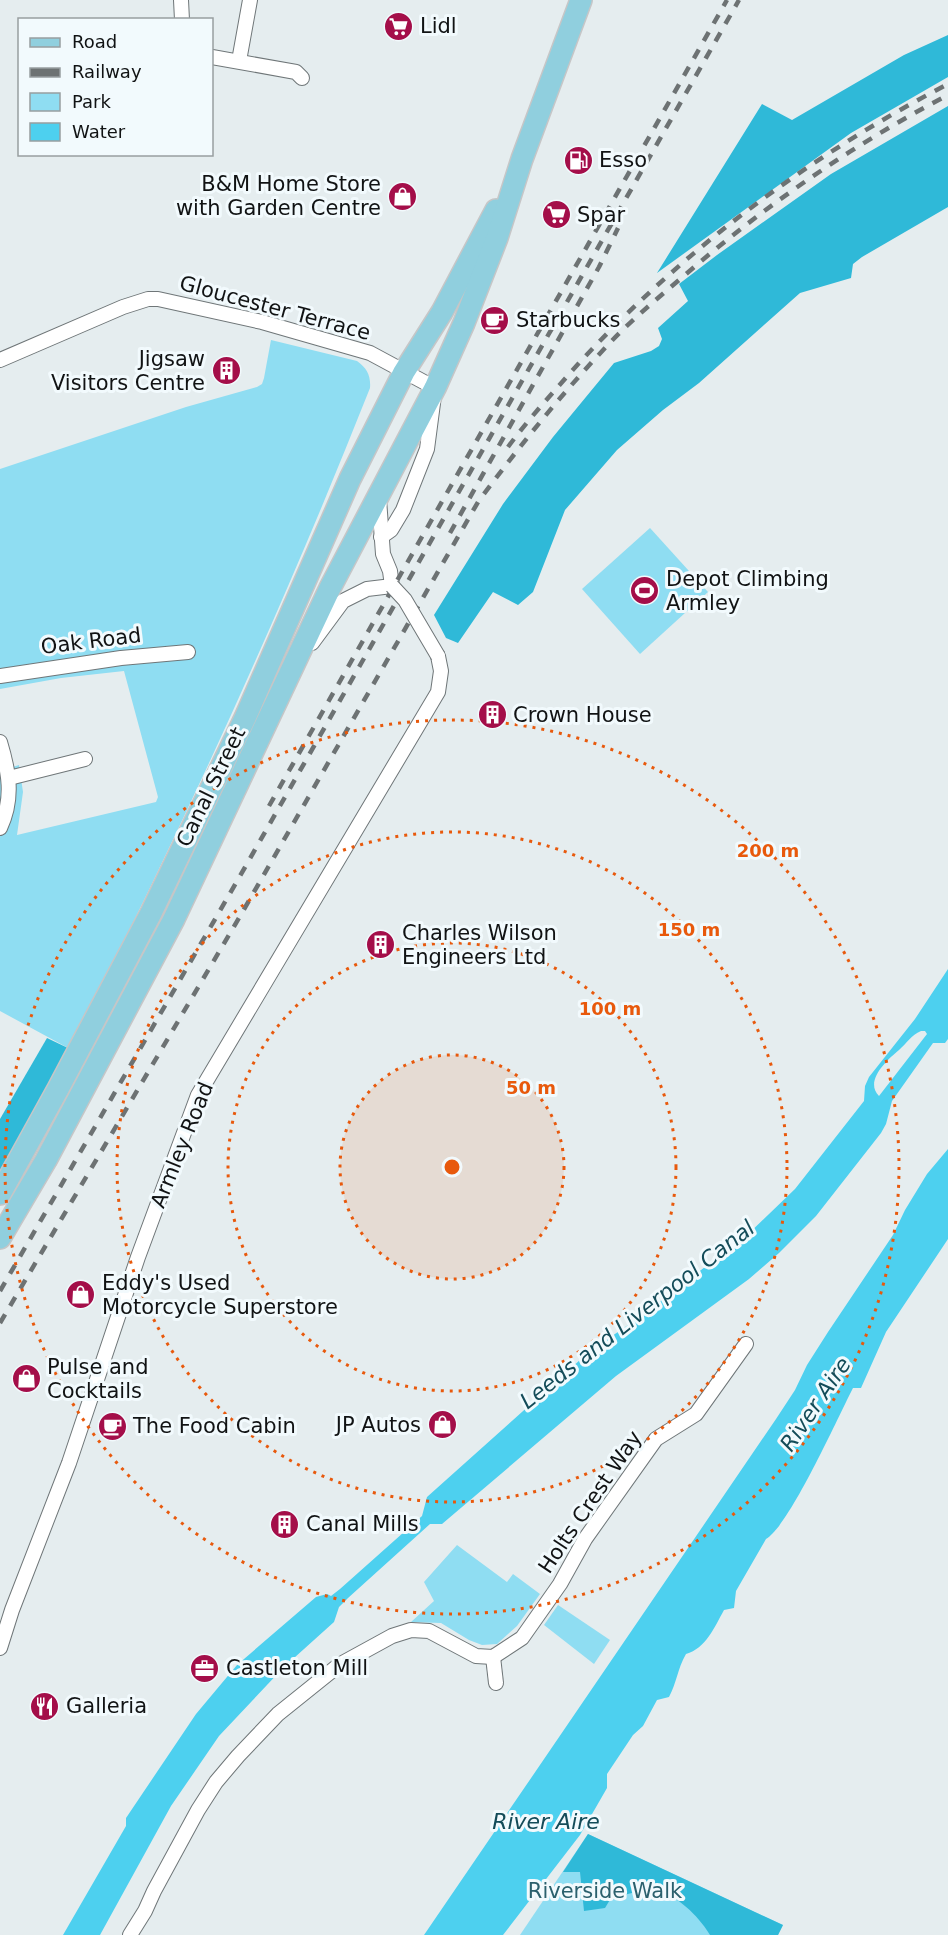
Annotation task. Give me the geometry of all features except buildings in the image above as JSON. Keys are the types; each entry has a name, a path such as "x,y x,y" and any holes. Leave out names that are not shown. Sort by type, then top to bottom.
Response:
{"main road":[{"path":"522,159 581,0"},
{"name":"Canal Street","path":"0,1194 151,913 245,718 350,479 404,372 442,312 522,159"},
{"name":"Canal Street","path":"0,1238 46,1160 174,919 330,588 435,388 464,323 497,238 522,159"}],"street":[{"path":"181,0 182,18"},
{"path":"239,61 250,0"},
{"path":"213,57 296,72 302,78"},
{"name":"Gloucester Terrace","path":"0,360 123,307 148,299 158,299 262,322 370,352 435,388"},
{"path":"381,537 391,530 403,510 427,449 435,388"},
{"name":"Armley Road","path":"0,1647 69,1463 138,1257 198,1095 438,692 441,671 438,656 405,600 392,586 381,537 379,494"},
{"path":"287,678 343,600 367,589 392,586"},
{"name":"Oak Road","path":"0,676 121,658 188,652"},
{"path":"0,742 9,778 10,795 0,828"},
{"path":"9,778 85,759"},
{"name":"Holts Crest Way","path":"493,1657 522,1638 560,1584 585,1539 656,1439 696,1414 746,1344"},
{"path":"130,1935 198,1810 216,1782 278,1714 339,1665 392,1636 411,1630 429,1631 476,1656 493,1657 496,1683"}],"green space":[{"path":"948,35 948,77 851,133 657,273 762,104 792,120 904,55"},
{"path":"948,106 948,207 862,257 853,264 851,278 800,293 699,383 663,410 617,450 565,510 533,592 518,605 493,592 458,643 446,638 434,615 503,504 553,437 614,363 651,351 659,346 662,339 658,328 688,301 679,284 831,174"},
{"path":"271,340 357,361 368,373 370,388 301,556 228,722 151,886 70,1049 0,1011 0,771 19,765 23,792 17,835 156,802 158,797 124,671 61,678 0,689 0,469 186,407 257,387 262,384 264,378"},
{"name":"Depot Climbing Armley","path":"650,528 708,592 640,654 582,589"},
{"path":"47,1038 70,1049 0,1174 0,1119"},
{"path":"457,1545 507,1582 513,1574 540,1594 517,1626 497,1644 482,1645 441,1623 411,1622 434,1601 424,1582"},
{"path":"558,1605 610,1640 594,1664 544,1625"},
{"name":"Riverside Walk","path":"588,1834 783,1925 778,1935 520,1935"},
{"path":"588,1834 783,1925 778,1935 710,1935 686,1907 657,1887 611,1898 605,1908 584,1911 580,1872 563,1872"}],"water":[{"path":"948,969 948,1039 945,1043 933,1043 892,1101 886,1124 881,1133 816,1216 749,1279 616,1376 442,1524 430,1524 348,1598 339,1607 334,1622 284,1667 219,1736 171,1806 100,1935 63,1935 126,1826 126,1818 196,1714 237,1665 316,1597 327,1594 331,1596 340,1589 422,1516 427,1497 590,1351 637,1319 742,1240 795,1189 864,1101 865,1086 869,1077 915,1019","holes":["925,1031 927,1034 879,1096 874,1084 879,1071 912,1037"]},
{"name":"River Aire","path":"948,1149 948,1239 886,1332 861,1388 853,1388 788,1514 766,1539 736,1591 734,1608 724,1610 704,1642 686,1654 669,1697 657,1700 643,1726 633,1735 607,1774 607,1788 580,1835 503,1935 424,1935 776,1419 795,1390 807,1365 893,1235 927,1174"}],"railway":[{"path":"269,806 727,0"},
{"path":"0,1291 240,876 739,0"},
{"path":"508,447 546,400 611,330 699,249 794,176 844,143 948,84"},
{"path":"0,1323 239,918 478,502 508,462 555,404 615,338 644,310 716,249 779,200 845,155 948,95"},
{"path":"450,533 599,267 618,228"}],"place":[{"name":"Lidl","path":"399,26"},
{"name":"Esso","path":"578,160"},
{"name":"B&M Home Store with Garden Centre","path":"402,196"},
{"name":"Spar","path":"556,215"},
{"name":"Starbucks","path":"495,320"},
{"name":"Jigsaw Visitors Centre","path":"226,371"},
{"name":"Depot Climbing Armley","path":"645,591"},
{"name":"Crown House","path":"492,715"},
{"name":"Charles Wilson Engineers Ltd","path":"381,945"},
{"name":"Eddy's Used Motorcycle Superstore","path":"81,1295"},
{"name":"Pulse and Cocktails","path":"26,1379"},
{"name":"JP Autos","path":"442,1425"},
{"name":"The Food Cabin","path":"112,1426"},
{"name":"Canal Mills","path":"285,1524"},
{"name":"Castleton Mill","path":"205,1668"},
{"name":"Galleria","path":"45,1706"}],"water label":[{"name":"Leeds and Liverpool Canal","path":"637,1314"}]}
